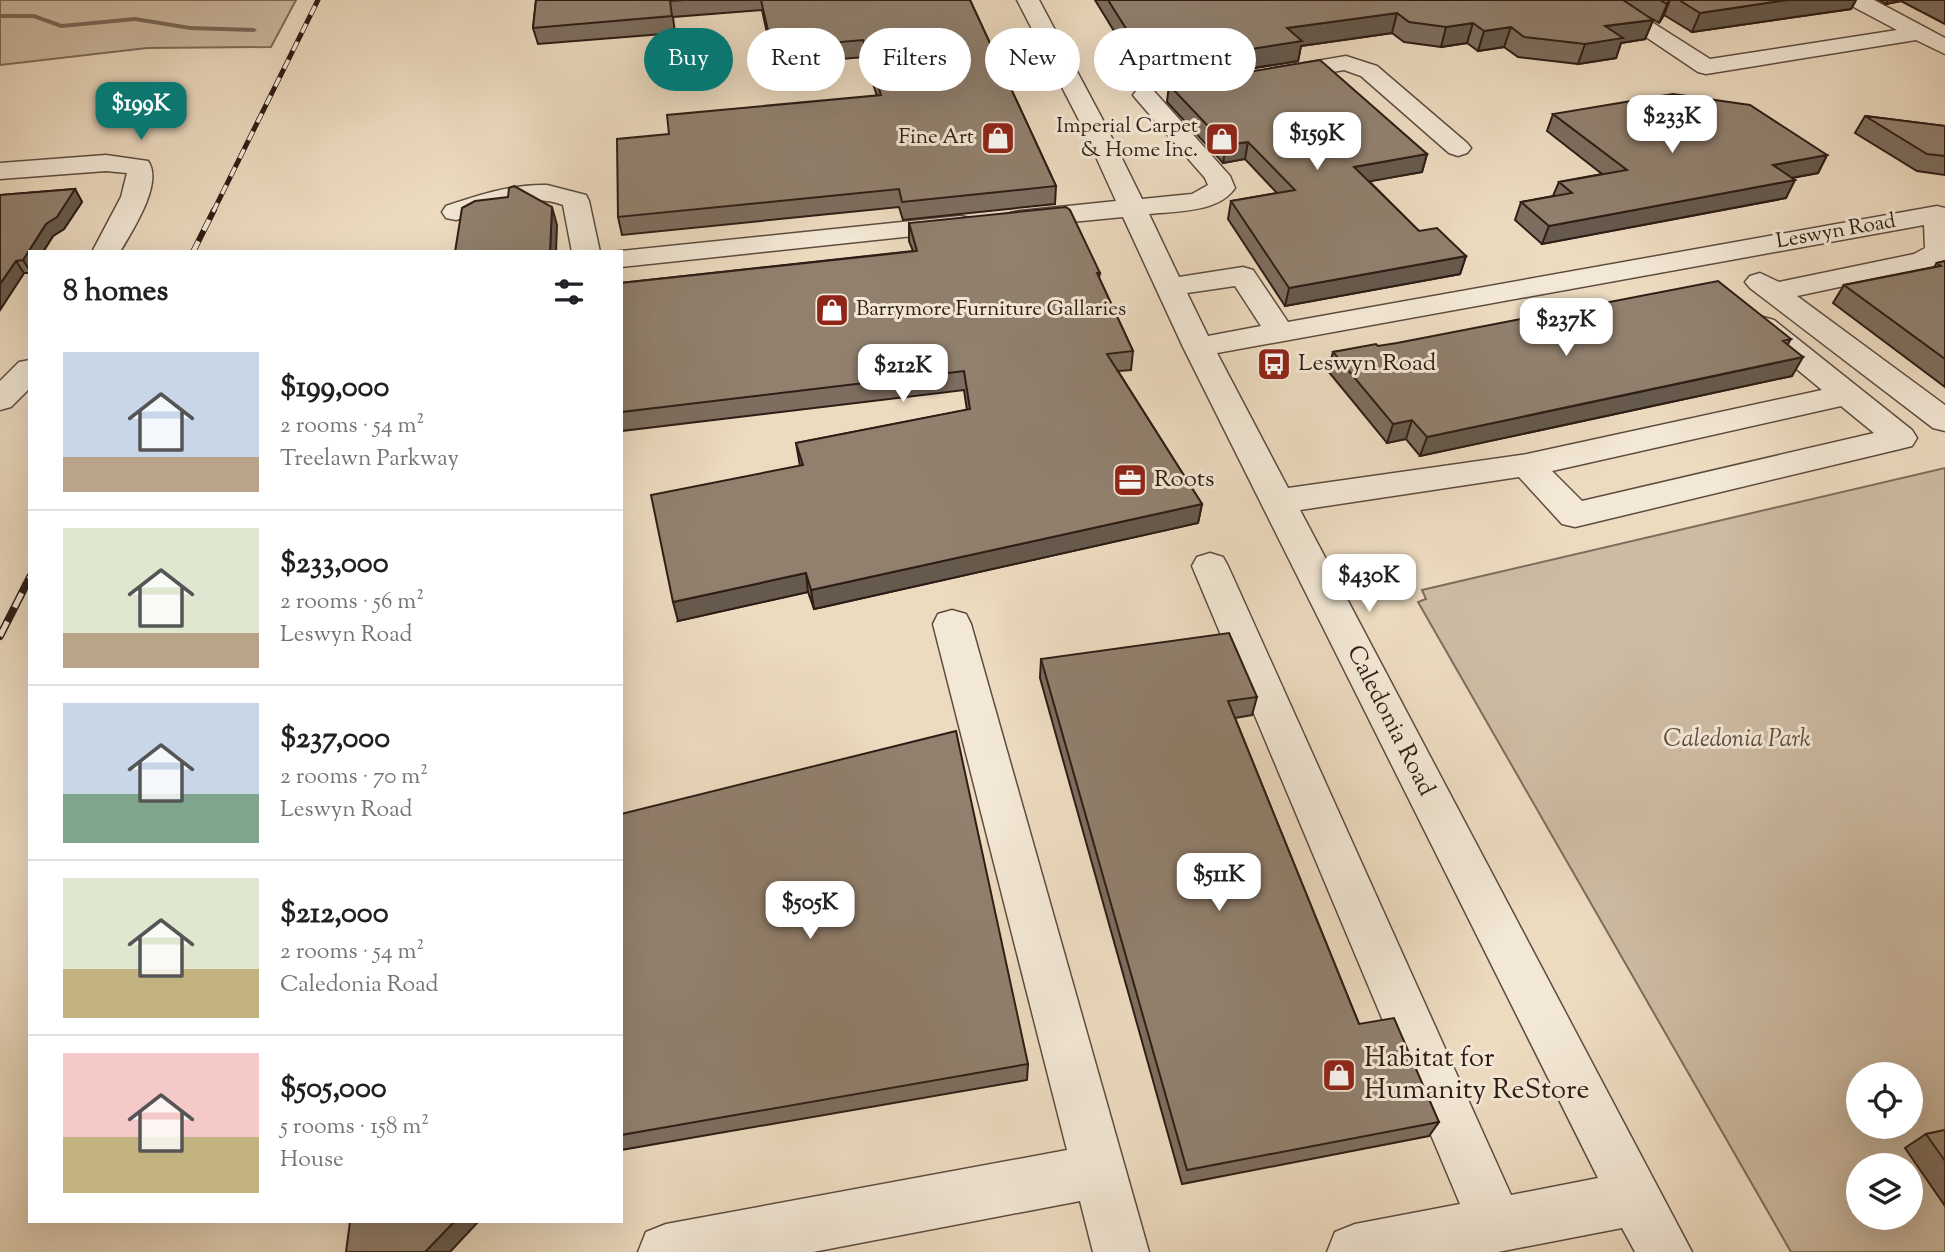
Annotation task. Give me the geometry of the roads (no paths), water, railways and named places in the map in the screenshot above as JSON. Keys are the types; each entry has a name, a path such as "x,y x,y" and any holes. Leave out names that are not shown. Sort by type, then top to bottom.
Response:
{"street":[{"name":"Caledonia Road","path":"1028,0 1114,100 1132,209 1198,347 1664,1252"},
{"path":"1602,0 1706,67 1919,33"},
{"path":"1858,0 1945,47"},
{"path":"1256,77 1346,64 1369,71 1458,148"},
{"path":"1114,100 1172,91"},
{"path":"623,258 1132,209 1198,201 1222,188 1217,176 1114,100"},
{"path":"0,171 106,163 139,166 142,174 125,218 107,250"},
{"path":"457,212 498,198 536,192 561,193 576,201 586,250"},
{"name":"Leswyn Road","path":"1198,347 1937,214 1938,251 1923,261 1774,292"},
{"path":"1722,253 1945,421"},
{"path":"1683,260 1714,285"},
{"path":"1170,287 1242,276 1280,332"},
{"path":"1527,465 1575,515 1900,438 1744,311"},
{"path":"0,400 28,371"},
{"path":"1277,501 1527,465 1846,395"},
{"path":"1210,566 1496,1225"},
{"path":"952,624 1121,1252"},
{"path":"666,1252 1099,1171"},
{"path":"1355,1252 1636,1198"}],"waterway":[{"path":"0,16 34,16 61,26 135,19 190,28 254,30"}],"railway":[{"path":"213,212 318,0"},
{"path":"194,250 213,212"},
{"path":"0,636 28,581"}],"place":[{"name":"Fine Art","path":"998,138"},
{"name":"Imperial Carpet & Home Inc.","path":"1222,139"},
{"name":"Barrymore Furniture Gallaries","path":"832,310"},
{"name":"Leswyn Road","path":"1274,364"},
{"name":"Roots","path":"1130,480"},
{"name":"Habitat for Humanity ReStore","path":"1339,1075"}],"park label":[{"name":"Caledonia Park","path":"1737,740"}]}
